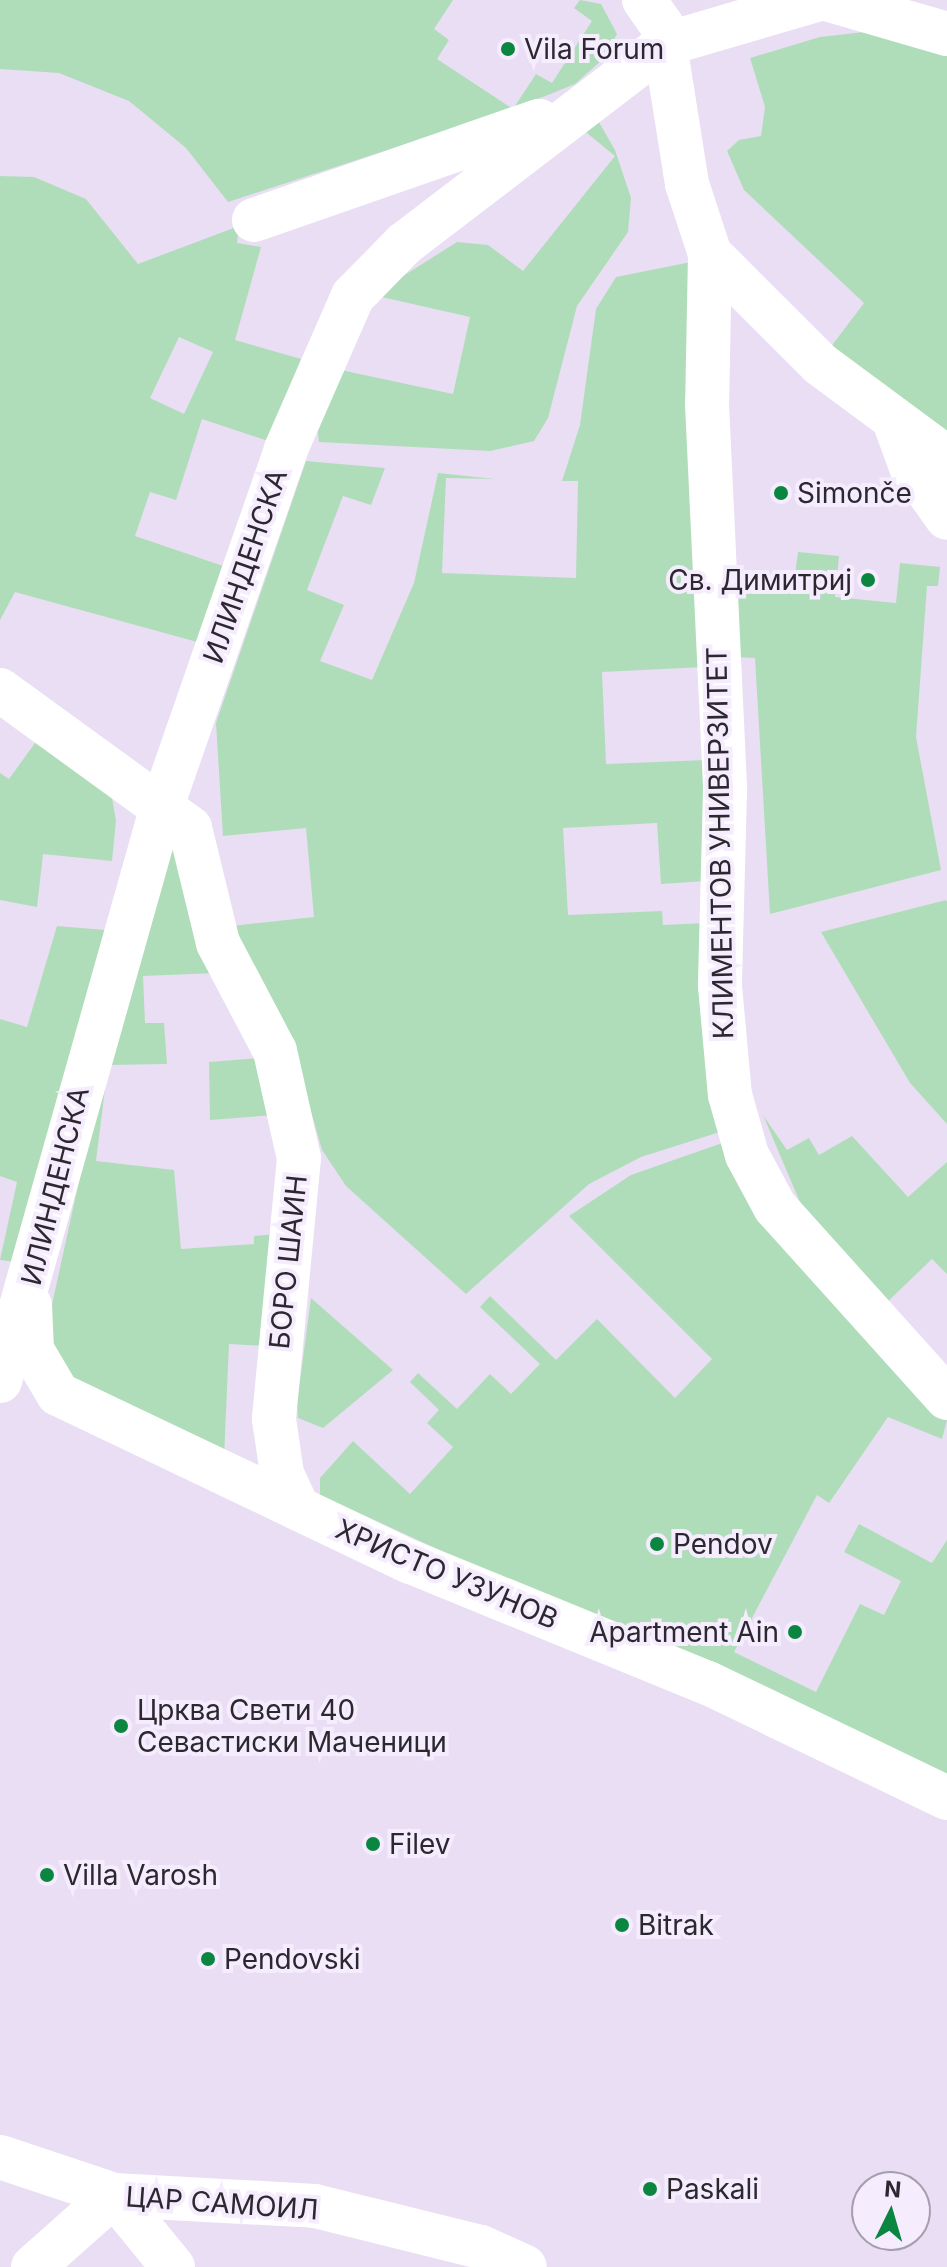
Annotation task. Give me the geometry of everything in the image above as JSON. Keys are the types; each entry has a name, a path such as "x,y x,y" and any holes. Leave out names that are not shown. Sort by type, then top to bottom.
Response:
{"street":[{"path":"623,0 658,23"},
{"name":"ИЛИНДЕНСКА","path":"0,1381 32,1283 107,982 163,803 286,449 353,296 381,262 575,108 658,23 816,0"},
{"path":"830,0 947,34"},
{"name":"КЛИМЕНТОВ УНИВЕРЗИТЕТ","path":"658,23 687,184 710,254 707,404 725,791 720,986 730,1095 747,1155 775,1207 947,1398"},
{"path":"254,220 575,108"},
{"path":"710,254 770,321 895,423 947,458"},
{"path":"895,423 911,467 947,518"},
{"name":"БОРО ШАИН","path":"0,690 163,803 198,844 218,943 275,1051 292,1120 298,1188 274,1419 282,1474 298,1509"},
{"name":"ХРИСТО УЗУНОВ","path":"32,1283 32,1350 58,1394 298,1509 708,1683 947,1798"},
{"path":"0,2157 114,2195 173,2267"},
{"name":"ЦАР САМОИЛ","path":"33,2267 114,2195 315,2206 481,2247 525,2267"}],"green space":[{"path":"0,0 453,0 434,29 449,40 437,59 513,109 228,202 186,148 129,101 59,73 0,69"},
{"path":"580,0 601,4 617,34 603,59 575,84 513,109 536,74 552,83 592,21 574,8"},
{"path":"917,26 947,34 947,435 830,348 864,303 744,190 727,151 739,140 761,136 765,107 750,58 820,37"},
{"path":"596,117 615,150 631,198 628,232 577,306 548,418 534,441 490,451 319,442 317,427 341,370 453,394 470,317 373,295 457,242 488,245 523,271 615,156 582,129"},
{"path":"0,176 34,177 86,199 138,264 239,226 237,243 261,247 235,340 301,359 268,441 202,419 176,500 150,492 135,536 226,567 201,643 15,592 0,620","holes":["179,337 213,352 184,414 150,398"]},
{"path":"696,261 703,667 602,672 606,764 707,760 705,881 661,884 657,823 563,828 568,915 662,911 663,925 708,923 726,1130 641,1157 589,1184 466,1294 346,1186 322,1150 304,1087 232,926 314,917 306,828 223,836 216,723 306,461 385,468 371,505 343,496 307,590 344,605 320,661 372,680 414,583 438,473 495,479 446,478 442,573 576,578 578,481 562,481 580,425 596,309 616,277"},
{"path":"798,552 839,556 835,597 896,603 900,563 940,567 938,586 927,586 916,737 941,870 770,914 755,658 731,657 731,594 793,590"},
{"path":"40,736 111,792 116,821 112,861 43,854 37,907 0,900 0,773 9,779"},
{"path":"170,841 216,973 143,976 145,1023 164,1023 167,1064 108,1065 96,1161 174,1170 181,1249 254,1244 254,1236 276,1234 267,1346 229,1344 224,1458 77,1390 46,1332 109,1044"},
{"path":"946,900 947,1124 910,1083 821,932"},
{"path":"57,926 105,930 17,1262 0,1260 17,1182 0,1176 0,1019 27,1027"},
{"path":"260,1058 275,1115 210,1120 209,1062"},
{"path":"763,1115 787,1150 809,1138 819,1155 852,1136 908,1197 947,1162 947,1274 932,1259 882,1307 805,1214"},
{"path":"728,1141 947,1420 942,1439 888,1417 829,1503 817,1495 734,1652 816,1692 860,1604 884,1615 901,1581 844,1552 859,1524 932,1563 947,1540 947,1784 320,1495 320,1478 353,1441 410,1494 453,1447 427,1423 439,1410 410,1382 418,1373 457,1409 490,1374 511,1394 540,1364 480,1307 490,1296 556,1360 597,1319 675,1398 712,1359 569,1216 631,1175"},
{"path":"311,1298 393,1370 323,1428 298,1418 297,1403"}],"place":[{"name":"Vila Forum","path":"508,49"},
{"name":"Simonče","path":"781,493"},
{"name":"Св. Димитриј","path":"868,580"},
{"name":"Pendov","path":"657,1544"},
{"name":"Apartment Ain","path":"795,1632"},
{"name":"Црква Свети 40 Севастиски Маченици","path":"121,1726"},
{"name":"Filev","path":"373,1844"},
{"name":"Villa Varosh","path":"47,1875"},
{"name":"Bitrak","path":"622,1925"},
{"name":"Pendovski","path":"208,1959"},
{"name":"Paskali","path":"650,2189"}]}
